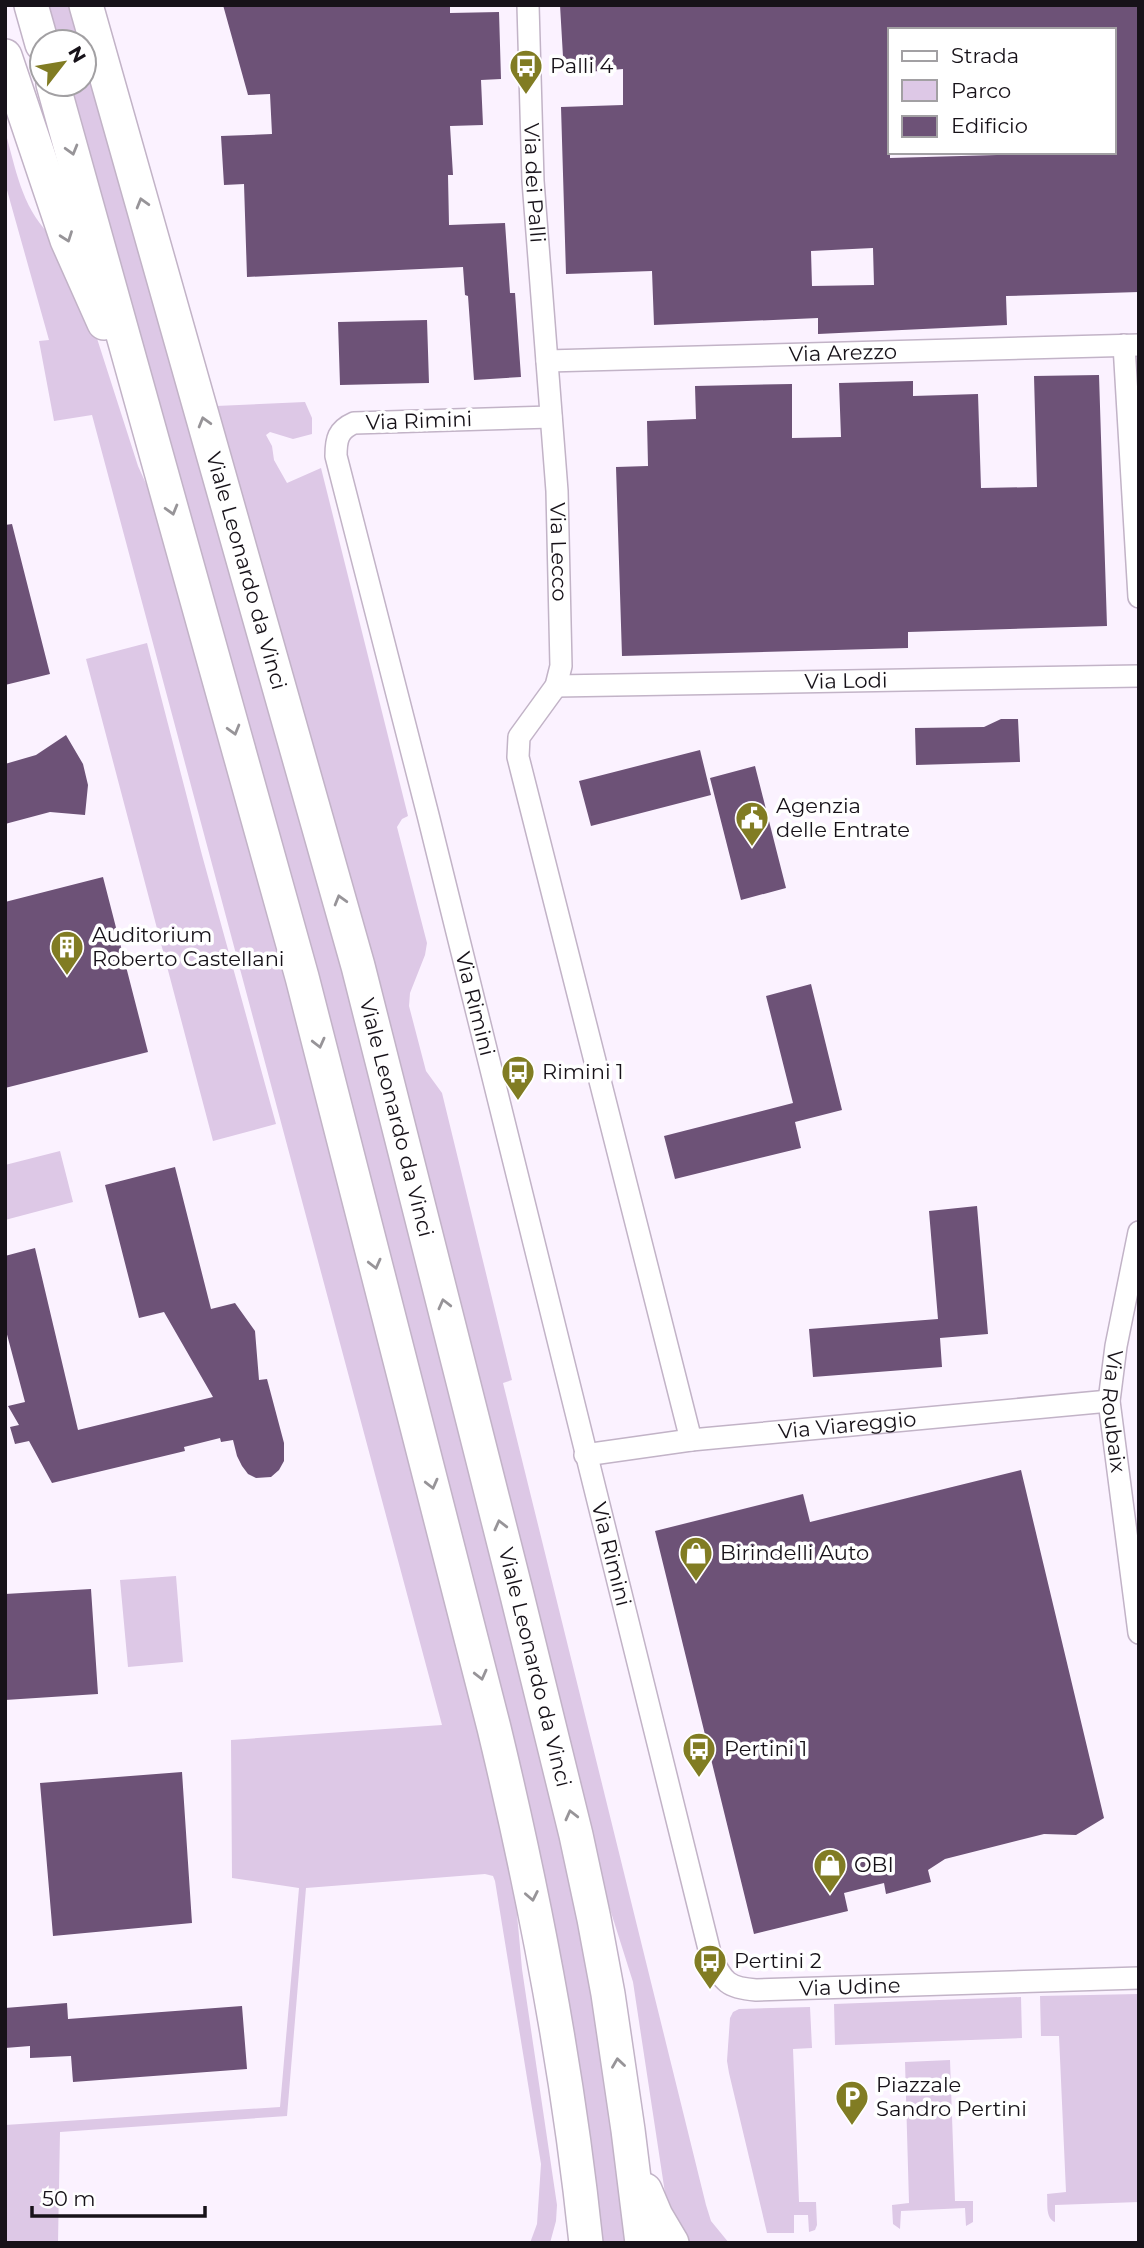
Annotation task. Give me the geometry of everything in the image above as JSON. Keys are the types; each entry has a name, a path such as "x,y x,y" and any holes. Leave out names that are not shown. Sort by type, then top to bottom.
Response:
{"highway":[{"path":"31,5 37,28"},
{"name":"Viale Leonardo da Vinci","path":"86,5 358,966 576,1835 608,1994 642,2243"},
{"path":"5,56 67,240 142,402"},
{"path":"57,98 303,977 494,1728 527,1871 559,2045 586,2243"},
{"path":"628,2130 646,2193 672,2243"},
{"path":"562,2243 572,2202 575,2150"}],"street":[{"name":"Via dei Palli","path":"528,5 533,181 551,417"},
{"name":"Via Arezzo","path":"547,362 1131,345"},
{"path":"1131,345 1139,597"},
{"name":"Via Lecco","path":"551,417 561,666 556,686"},
{"name":"Via Rimini","path":"551,417 354,423 338,434 336,456 678,1826"},
{"name":"Via Lodi","path":"556,686 1139,676"},
{"path":"556,686 519,737 518,757 691,1440"},
{"name":"Via Roubaix","path":"1139,1232 1116,1346 1109,1401 1139,1633"},
{"name":"Via Viareggio","path":"585,1455 691,1440 1109,1401"},
{"name":"Via Udine","path":"678,1826 711,1957 718,1972 734,1988 756,1990 1139,1978"}],"green space":[{"path":"43,5 72,5 78,28 49,28"},
{"path":"98,97 329,912 557,1811 593,1987 627,2243 597,2243 584,2129 69,98"},
{"path":"5,131 26,199 49,234 93,326 138,466 156,506 301,1023 507,1845 514,1881 522,1969 557,2205 550,2243 530,2243 537,2224 541,2164 495,1881 493,1876 485,1874 306,1888 287,2116 60,2132 58,2243 5,2243 5,2125 280,2107 299,1888 232,1878 231,1740 442,1725 92,415 54,421 39,341 49,340 5,183"},
{"path":"305,402 312,418 312,434 293,439 270,432 266,435 272,446 274,460 287,483 321,468 408,816 402,819 397,827 427,943 410,993 409,1006 426,1071 442,1093 512,1380 503,1383 706,2205 711,2221 729,2243 686,2243 667,2203 633,1982 604,1890 552,1667 332,811 216,406"},
{"path":"147,643 276,1124 213,1141 86,659"},
{"path":"60,1151 73,1202 5,1220 5,1165"},
{"path":"176,1576 183,1662 128,1667 120,1580"},
{"path":"1139,1994 1139,2202 1055,2205 1055,2222 1048,2214 1047,2194 1066,2192 1059,2036 1041,2036 1040,1996"},
{"path":"1021,1997 1022,2038 835,2045 834,2004"},
{"path":"810,2007 812,2048 793,2049 799,2202 816,2202 817,2225 815,2230 809,2232 808,2215 794,2215 794,2233 767,2233 729,2073 727,2061 730,2018 733,2012 739,2009"},
{"path":"950,2060 955,2201 973,2201 973,2222 966,2226 965,2208 901,2211 900,2229 893,2224 892,2205 909,2203 905,2062"}],"building":[{"path":"223,5 450,5 450,13 499,12 501,79 481,80 483,125 450,126 453,175 448,175 449,225 505,223 510,293 515,293 521,377 474,380 468,296 465,295 463,267 247,277 244,184 224,185 221,136 272,134 270,94 248,95"},
{"path":"560,5 1139,5 1139,292 1006,296 1007,325 818,334 818,318 654,325 652,271 566,274 561,107 623,105 623,69 564,74","holes":["873,248 874,285 812,286 811,251"]},
{"path":"427,320 429,383 340,385 338,322"},
{"path":"1099,375 1107,626 908,632 908,648 622,656 616,467 648,466 647,421 696,419 695,386 792,384 792,438 841,437 839,383 913,381 913,396 978,394 981,488 1037,487 1034,376"},
{"path":"12,524 50,674 5,685 5,525"},
{"path":"1001,719 1018,719 1020,762 916,765 915,728 984,727"},
{"path":"66,735 83,764 88,785 85,815 50,812 5,824 5,764 36,755"},
{"path":"700,750 711,795 591,826 579,781"},
{"path":"755,766 786,888 741,900 710,778"},
{"name":"Auditorium Roberto Castellani","path":"103,877 148,1052 5,1088 5,902"},
{"path":"811,984 842,1110 795,1122 801,1148 675,1179 664,1136 793,1103 766,996"},
{"path":"175,1167 211,1309 235,1303 255,1331 259,1380 267,1379 284,1443 284,1461 271,1477 256,1478 248,1474 242,1466 233,1440 221,1442 220,1438 184,1447 185,1451 52,1483 29,1441 15,1444 10,1427 19,1425 8,1406 25,1402 5,1327 5,1256 35,1248 78,1430 213,1397 164,1312 139,1318 105,1185"},
{"path":"977,1206 988,1334 940,1338 942,1367 813,1377 809,1329 938,1319 929,1211"},
{"path":"1021,1470 1104,1818 1076,1835 1044,1834 945,1859 928,1870 931,1882 886,1894 884,1883 844,1893 848,1911 754,1934 655,1531 803,1494 810,1522"},
{"path":"91,1589 98,1694 5,1700 5,1594"},
{"path":"182,1772 192,1923 53,1936 40,1783"},
{"path":"67,2003 68,2019 242,2006 247,2069 73,2082 71,2056 30,2058 30,2046 5,2048 5,2008"}],"place":[{"name":"Palli 4","path":"526,96"},
{"name":"Agenzia delle Entrate","path":"752,848"},
{"name":"Auditorium Roberto Castellani","path":"67,977"},
{"name":"Rimini 1","path":"518,1102"},
{"name":"Birindelli Auto","path":"696,1583"},
{"name":"Pertini 1","path":"699,1779"},
{"name":"OBI","path":"830,1895"},
{"name":"Pertini 2","path":"710,1991"},
{"name":"Piazzale Sandro Pertini","path":"852,2127"}]}
